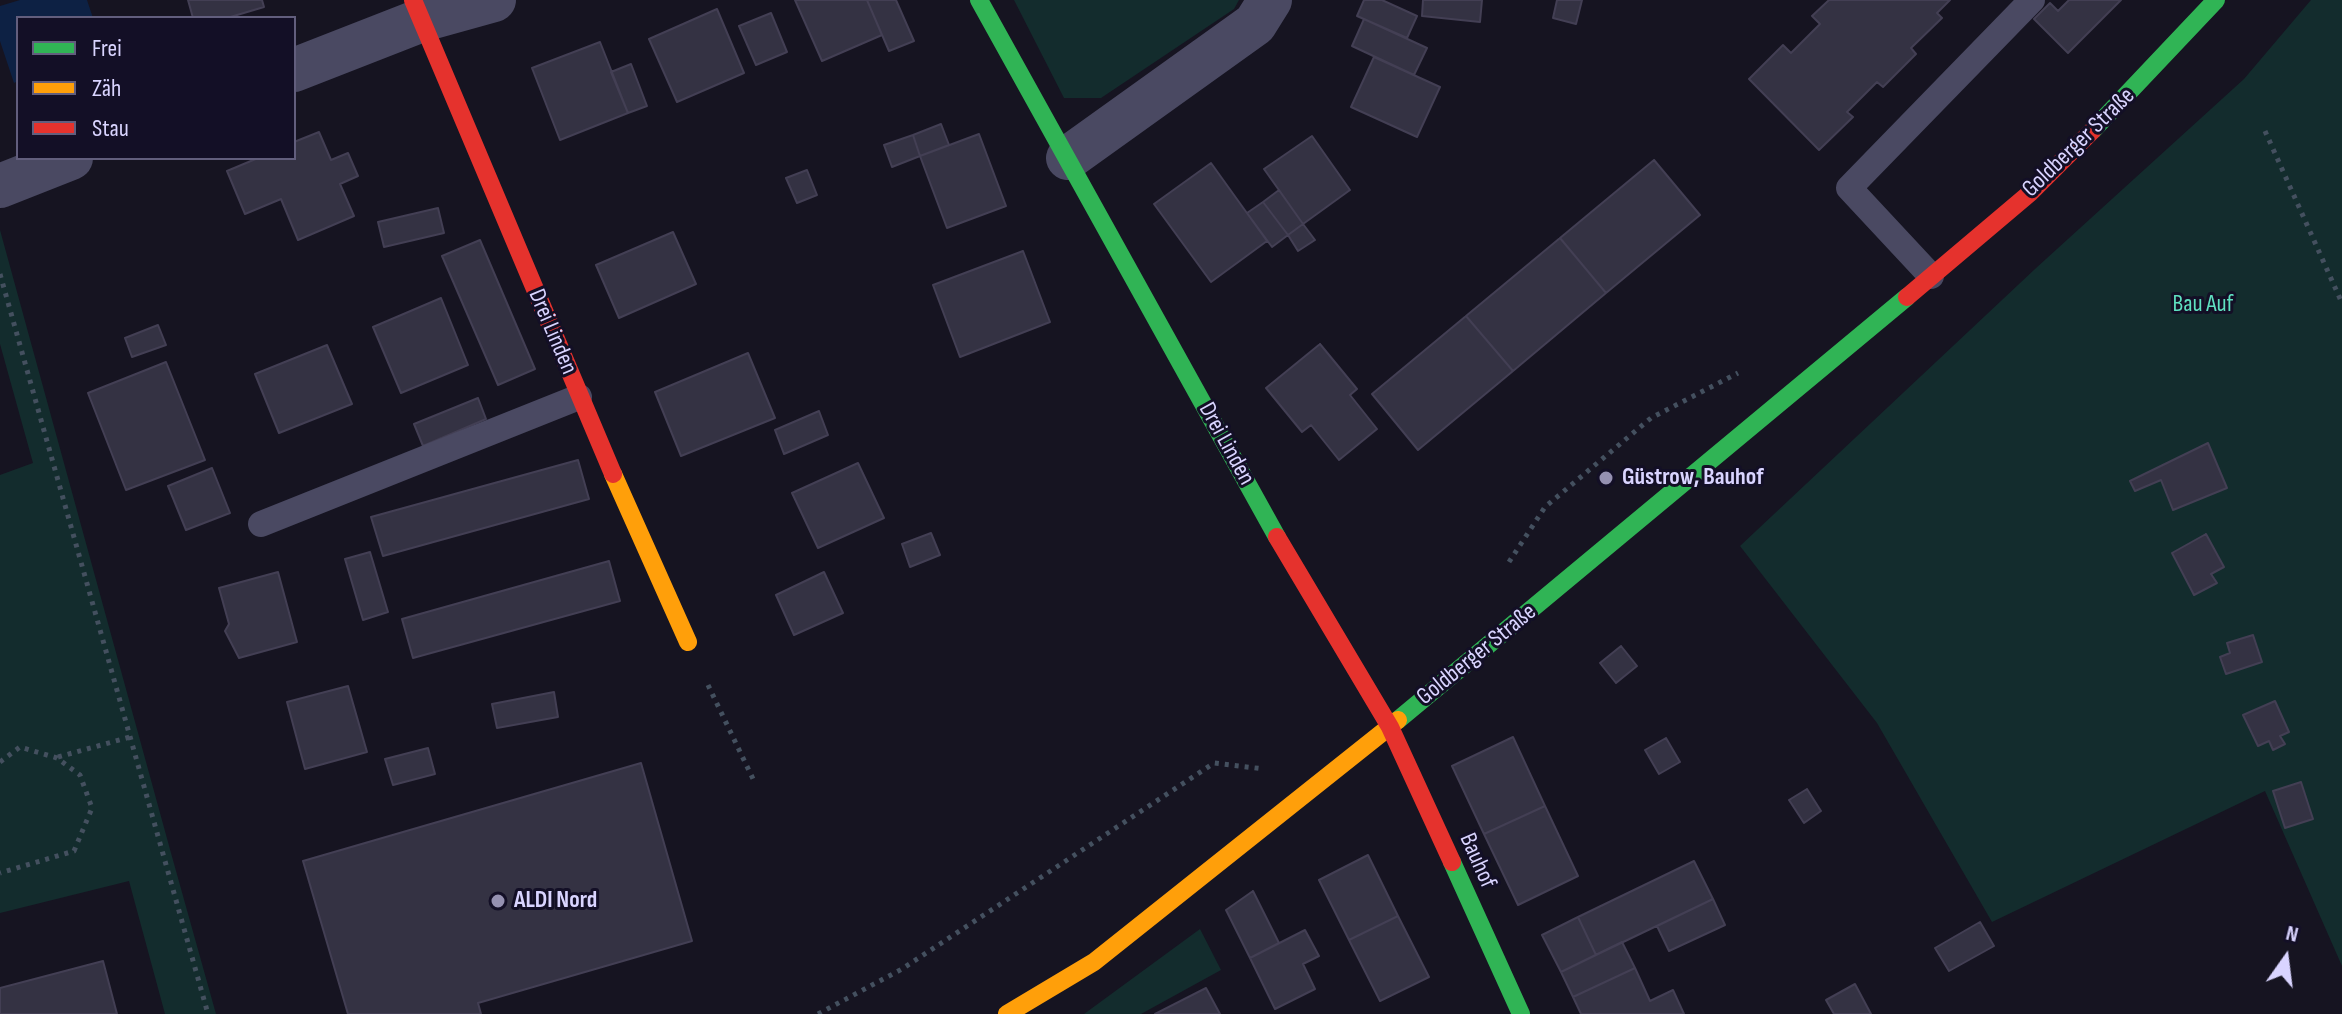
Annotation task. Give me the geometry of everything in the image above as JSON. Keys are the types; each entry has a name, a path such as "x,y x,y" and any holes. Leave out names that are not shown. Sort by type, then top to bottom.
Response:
{"street":[{"path":"296,69 417,10 494,0"},
{"name":"Drei Linden","path":"979,0 1284,549 1390,727"},
{"path":"1068,158 1255,24 1270,0"},
{"name":"Goldberger Straße","path":"1007,1014 1094,962 1390,727 2030,193 2124,100 2216,0"},
{"name":"Drei Linden","path":"417,10 579,397 688,642"},
{"path":"0,186 66,160"},
{"name":"Bauhof","path":"1390,727 1521,1014"}],"lane":[{"path":"1931,276 1849,188 2032,0"},
{"path":"261,524 579,397"}],"path":[{"path":"2265,131 2342,303"},
{"path":"0,274 208,1014"},
{"path":"1505,569 1545,507 1556,497 1651,418 1743,370"},
{"path":"688,642 754,781"},
{"path":"57,758 130,737"},
{"path":"0,762 20,747 57,758 80,775 92,808 74,851 0,873"},
{"path":"818,1014 902,969 1214,763 1273,771"}],"green space":[{"path":"1014,0 1239,0 1234,9 1101,98 1064,98"},
{"name":"Bau Auf","path":"2311,0 2342,0 2342,966 2265,791 1992,922 1877,723 1740,546 2035,269 2244,79"},
{"path":"0,230 216,1014 165,1014 129,881 0,913 0,475 33,463 0,344"},
{"path":"1200,929 1221,970 1141,1014 1084,1014"}],"water":[{"path":"20,0 87,0 92,16 16,16 14,83 0,41 0,6"}],"building":[{"path":"188,0 262,0 264,7 234,16 192,16"},
{"path":"795,0 867,0 882,35 822,61"},
{"path":"867,0 896,0 914,41 889,51"},
{"path":"1364,0 1382,0 1417,16 1407,38 1357,16"},
{"path":"1423,0 1482,0 1480,22 1422,16"},
{"path":"1557,0 1582,0 1576,24 1553,18"},
{"path":"1829,0 1950,0 1937,13 1942,18 1911,48 1916,54 1883,87 1877,82 1847,112 1853,117 1819,150 1749,79 1783,45 1791,53 1820,24 1812,16"},
{"path":"2069,0 2121,0 2068,53 2034,19 2050,3 2058,11"},
{"path":"717,9 744,73 677,102 649,39"},
{"path":"771,13 787,52 756,65 739,26"},
{"path":"1364,19 1427,48 1414,75 1352,46"},
{"path":"600,42 628,113 560,140 532,68"},
{"path":"1374,57 1440,87 1417,137 1351,107"},
{"path":"631,64 647,106 628,113 611,72"},
{"path":"941,124 949,145 920,156 913,135"},
{"path":"319,132 331,160 348,153 358,176 340,184 354,216 298,240 281,199 245,214 227,171 253,160 296,160 296,141"},
{"path":"979,134 1006,206 947,228 920,156"},
{"path":"913,135 920,156 892,167 884,145"},
{"path":"1312,136 1350,190 1303,224 1264,169"},
{"path":"1654,160 1700,215 1606,293 1560,238"},
{"path":"1211,163 1267,241 1211,282 1154,204"},
{"path":"807,170 817,195 797,203 786,178"},
{"path":"1279,190 1303,224 1288,235 1263,202"},
{"path":"1263,202 1288,235 1272,247 1247,213"},
{"path":"438,208 444,233 384,247 378,222"},
{"path":"1303,224 1315,240 1298,251 1288,235"},
{"path":"673,232 696,284 619,318 596,265"},
{"path":"1560,238 1606,293 1513,371 1466,316"},
{"path":"480,240 535,369 498,385 442,256"},
{"path":"1023,251 1050,322 960,357 933,285"},
{"path":"441,298 468,365 401,393 373,327"},
{"path":"1466,316 1513,371 1418,450 1372,394"},
{"path":"158,325 166,345 132,357 125,338"},
{"path":"1320,344 1357,389 1350,395 1377,429 1339,460 1311,425 1302,432 1266,388"},
{"path":"327,345 352,404 279,433 255,374"},
{"path":"748,353 775,418 681,456 655,392"},
{"path":"166,362 205,460 126,490 88,393"},
{"path":"478,398 486,419 423,446 414,424"},
{"path":"819,411 828,435 784,454 775,430"},
{"path":"2208,443 2227,488 2173,510 2161,480 2135,491 2130,481"},
{"path":"578,460 589,499 383,556 371,517"},
{"path":"858,463 884,518 818,548 792,493"},
{"path":"212,468 230,513 186,530 168,486"},
{"path":"931,533 940,555 910,567 902,544"},
{"path":"2206,534 2224,567 2211,574 2217,583 2194,595 2172,553"},
{"path":"370,552 388,612 363,620 345,559"},
{"path":"609,561 620,601 413,658 402,619"},
{"path":"278,572 297,642 239,658 225,631 229,624 219,588"},
{"path":"824,572 843,613 794,635 776,595"},
{"path":"2253,635 2262,662 2226,674 2220,657 2230,653 2227,643"},
{"path":"1621,646 1637,666 1616,683 1600,663"},
{"path":"348,686 367,752 305,769 287,702"},
{"path":"554,692 558,717 497,728 492,704"},
{"path":"2275,701 2289,732 2280,736 2285,744 2273,750 2269,741 2258,746 2243,715"},
{"path":"1513,737 1545,806 1484,834 1452,766"},
{"path":"1666,738 1680,762 1659,774 1645,750"},
{"path":"428,748 435,774 393,785 385,759"},
{"name":"ALDI Nord","path":"641,763 692,941 478,1003 481,1014 348,1014 303,861"},
{"path":"2301,782 2313,819 2285,828 2273,791"},
{"path":"1807,789 1821,811 1804,823 1789,800"},
{"path":"1545,806 1578,876 1518,905 1484,834"},
{"path":"1368,855 1398,916 1349,940 1319,880"},
{"path":"1694,861 1713,899 1596,955 1578,917"},
{"path":"1253,891 1279,943 1250,958 1226,910"},
{"path":"1713,899 1725,925 1669,951 1657,926"},
{"path":"1398,916 1429,977 1380,1001 1349,940"},
{"path":"1578,917 1596,955 1561,972 1542,935"},
{"path":"1980,922 1994,946 1949,971 1935,948"},
{"path":"1305,930 1319,956 1303,964 1315,989 1275,1009 1250,958"},
{"path":"1622,942 1635,968 1573,997 1561,972"},
{"path":"103,961 117,1014 0,1014 0,988"},
{"path":"1635,968 1650,1001 1673,990 1684,1014 1581,1014 1573,997"},
{"path":"1855,984 1871,1014 1834,1014 1826,1000"},
{"path":"1206,988 1220,1014 1155,1014"}],"traffic: fast":[{"path":"979,0 1277,537"},
{"path":"2093,130 2216,0"},
{"path":"1398,720 1907,297"},
{"path":"1452,862 1521,1014"}],"traffic: slow":[{"path":"613,474 688,642"},
{"path":"1007,1014 1094,962 1398,720"}],"traffic: jam":[{"path":"413,0 613,474"},
{"path":"1907,297 2030,193 2093,130"},
{"path":"1277,537 1390,727 1452,862"}],"place":[{"name":"Güstrow, Bauhof","path":"1606,478"},
{"name":"ALDI Nord","path":"498,901"}]}
